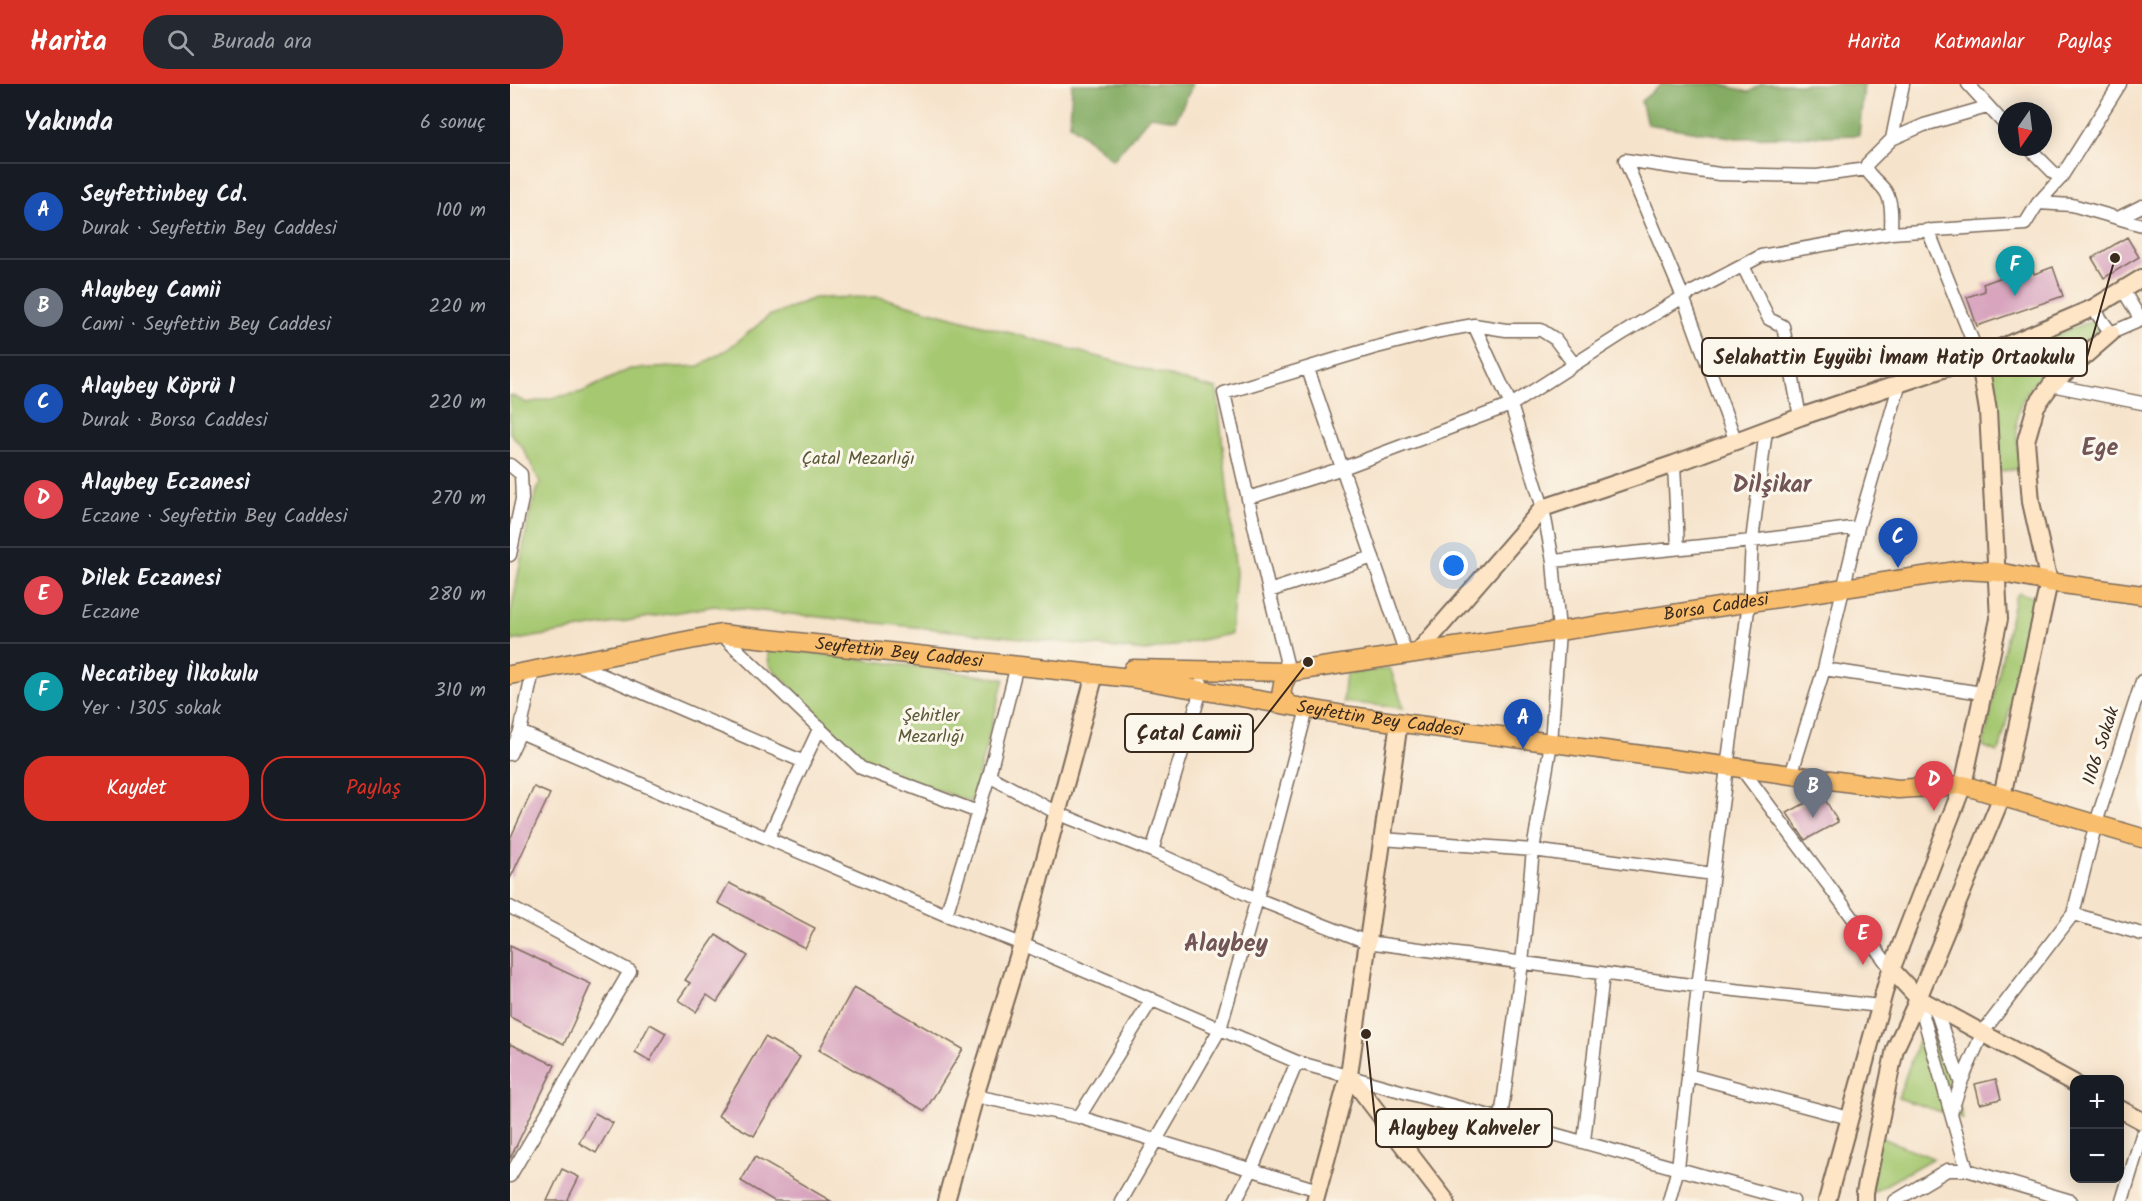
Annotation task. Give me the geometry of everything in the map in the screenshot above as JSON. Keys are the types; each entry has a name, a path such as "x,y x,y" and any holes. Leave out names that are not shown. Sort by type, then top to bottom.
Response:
{"main road":[{"name":"Borsa Caddesi","path":"1289,672 1963,570 1998,572 2049,582 2142,595"},
{"name":"Seyfettin Bey Caddesi","path":"510,675 534,665 716,629 745,626 1096,670 1307,709 1734,768 1898,789 1963,785 2142,838"},
{"name":"Seyfettin Bey Caddesi","path":"510,663 534,665 573,663 716,629"},
{"name":"Seyfettin Bey Caddesi","path":"1096,670 1289,672"},
{"path":"1289,672 1283,684 1281,696 1289,705"}],"street":[{"path":"1892,139 1903,84"},
{"path":"1968,84 1998,118"},
{"path":"1248,498 1343,468 1511,405 1683,297 1761,256 1891,233 2025,224 2038,203 2060,179 2120,84"},
{"path":"1866,169 1867,165 1892,139 1924,125 1987,107"},
{"path":"2037,156 2060,179"},
{"path":"1736,442 1683,297 1625,160 1719,174 1817,176 1866,169"},
{"path":"1866,169 1886,193 1891,212 1891,233"},
{"path":"2038,203 2072,205 2121,217 2142,225"},
{"path":"2121,217 2142,206"},
{"path":"1827,1201 1891,969 1963,785 1999,619 1988,411 1979,357 1928,230"},
{"path":"1743,266 1769,319 1783,326 1800,417"},
{"path":"1308,369 1373,557 1412,653 1543,508 1674,464 1800,417 1979,357 2093,308 2142,278"},
{"path":"1865,1201 1895,1049 2002,796 2049,582 2031,502 2026,441 2036,406 2051,385 2111,333 2142,320 2123,290"},
{"path":"2093,308 2111,333"},
{"path":"1289,672 1224,393 1384,345 1474,325 1506,330 1541,330 1555,339 1574,364"},
{"path":"1474,325 1511,405 1543,508 1553,561 1559,631 1551,743 1533,850 1522,963 1501,1118"},
{"path":"1791,775 1824,669 1858,526 1900,383"},
{"path":"2051,385 2142,403"},
{"path":"1669,1201 1678,1168 1713,874 1734,768 1749,602 1752,541 1766,430"},
{"path":"1674,464 1678,548"},
{"path":"510,465 521,474 522,499 510,555"},
{"path":"1553,561 1752,541 1858,526"},
{"path":"1269,591 1373,557"},
{"path":"716,629 861,768 978,812"},
{"path":"946,915 989,776 1018,661"},
{"path":"573,663 804,762"},
{"path":"510,754 520,732 534,665"},
{"path":"1824,669 1982,693"},
{"path":"946,1201 975,1096 1022,944 1096,670"},
{"path":"1152,851 1201,690 1200,671"},
{"name":"1106 Sokak","path":"2073,914 2096,823 2142,681"},
{"path":"1121,1201 1220,1029 1307,709"},
{"path":"975,1096 1079,1117 1251,1170 1317,1196 1349,1075 1399,723"},
{"path":"768,838 820,728"},
{"path":"520,732 946,915 1022,944 1297,1062 1793,1201"},
{"path":"1734,768 1891,969 1918,998 2070,1081"},
{"path":"989,776 1057,813 1152,851 1257,899 1367,942 1698,986 1880,1006"},
{"path":"1382,839 1533,850 1713,874"},
{"path":"510,907 630,971 510,1176"},
{"path":"1951,1113 1983,1032 2073,914 2142,934"},
{"path":"1584,1141 1603,974"},
{"path":"1918,998 1967,1170"},
{"path":"1079,1117 1152,999"},
{"path":"1935,1007 1961,1084"},
{"path":"1235,1201 1251,1170 1297,1062"},
{"path":"1349,1075 1446,1201"},
{"path":"1688,1075 1849,1118"},
{"path":"2124,1110 2142,1121"},
{"path":"2122,1201 2142,1135"},
{"path":"1895,1201 1947,1170 1967,1170 2071,1201"}],"green space":[{"path":"1072,84 1193,84 1176,120 1150,116 1113,160 1070,124"},
{"path":"1662,84 1720,84 1749,92 1762,84 1864,84 1859,135 1737,138 1647,124 1641,101"},
{"name":"Çatal Mezarlığı","path":"879,297 1217,389 1236,573 1231,634 1146,651 714,606 510,641 510,617 530,512 540,482 523,448 510,433 510,395 527,403 582,392 630,369 699,366 728,349 769,316 814,298"},
{"path":"2092,321 2095,322 2097,331 2048,369 2028,392 2021,405 2017,419 2020,466 2018,469 1998,470 1988,372 1991,362 1999,355"},
{"path":"2019,593 2033,597 2035,601 2000,749 1997,752 1983,746 2015,597"},
{"name":"Şehitler Mezarlığı","path":"767,646 1004,679 971,802 866,764 769,665"},
{"path":"1390,668 1404,708 1343,702 1346,674"},
{"path":"1927,1015 1934,1015 1963,1119 1898,1098"},
{"path":"1877,1136 1933,1158 1861,1199"}],"building":[{"path":"2127,237 2139,257 2104,278 2092,258"},
{"path":"2032,266 2034,274 2053,267 2063,296 1977,326 1967,297 1985,291 1983,284"},
{"path":"534,787 550,794 510,879 510,839"},
{"path":"1822,794 1838,822 1805,840 1787,813"},
{"path":"729,883 815,928 805,948 718,903"},
{"path":"716,935 748,956 717,1002 707,995 696,1012 678,1000 690,983 685,980"},
{"path":"510,946 591,984 564,1044 510,1017"},
{"path":"854,987 963,1049 925,1111 819,1050"},
{"path":"650,1024 666,1033 650,1061 635,1052"},
{"path":"765,1037 800,1057 754,1136 718,1116"},
{"path":"510,1044 555,1065 510,1159"},
{"path":"1996,1079 2001,1099 1980,1104 1975,1084"},
{"path":"595,1113 613,1123 596,1153 579,1143"},
{"path":"755,1157 831,1201 774,1201 741,1181"},
{"path":"562,1169 579,1177 567,1201 547,1201"}],"place":[{"name":"Selahattin Eyyübi İmam Hatip Ortaokulu","path":"2115,258"},
{"name":"Necatibey İlkokulu","path":"2015,296"},
{"name":"Alaybey Köprü 1","path":"1898,568"},
{"name":"Çatal Camii","path":"1308,662"},
{"name":"Seyfettinbey Cd.","path":"1523,749"},
{"name":"Alaybey Eczanesi","path":"1934,811"},
{"name":"Alaybey Camii","path":"1813,818"},
{"name":"Dilek Eczanesi","path":"1863,965"},
{"name":"Alaybey Kahveler","path":"1366,1034"}],"district":[{"name":"Ege","path":"2100,448"},
{"name":"Dilşikar","path":"1772,485"},
{"name":"Alaybey","path":"1226,944"}]}
